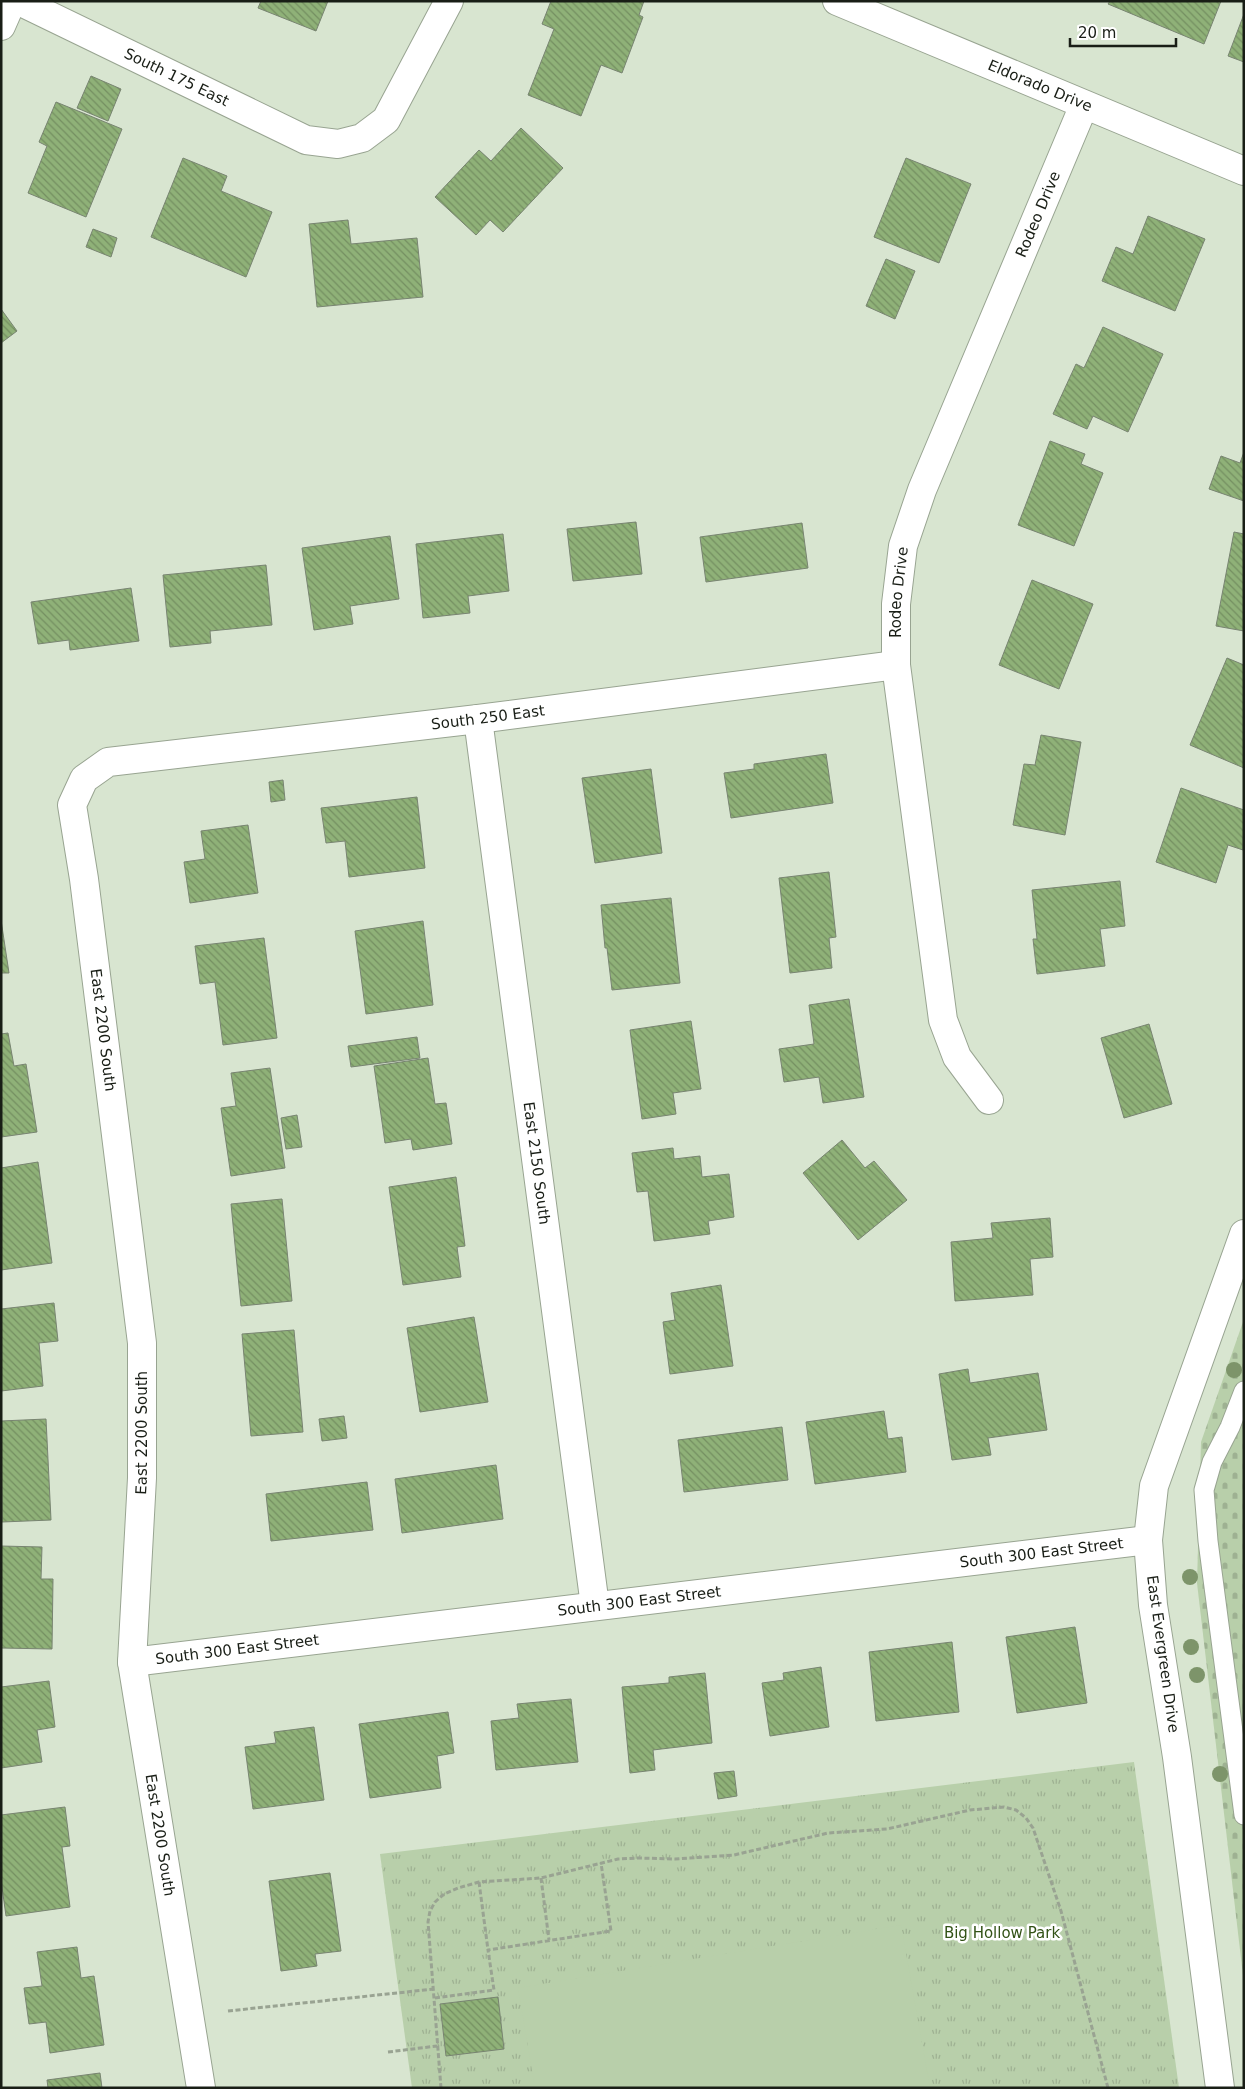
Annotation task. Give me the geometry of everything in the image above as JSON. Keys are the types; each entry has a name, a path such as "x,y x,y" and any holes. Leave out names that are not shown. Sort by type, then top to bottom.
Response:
{"street":[{"path":"1,26 12,1"},
{"name":"South 175 East","path":"18,1 306,140 338,144 362,138 386,120 449,1"},
{"name":"Eldorado Drive","path":"837,1 1244,171"},
{"name":"Rodeo Drive","path":"989,1100 957,1057 943,1020 896,665 896,604 903,546 922,490 1084,104"},
{"name":"South 250 East","path":"84,779 108,762 478,719 896,665"},
{"name":"East 2150 South","path":"478,719 595,1606"},
{"name":"East 2200 South","path":"84,779 72,805 84,879 142,1343 142,1478 132,1662 201,2088"},
{"name":"East Evergreen Drive","path":"1220,2088 1177,1757 1153,1605 1148,1540 1154,1486 1244,1234"},
{"name":"South 300 East Street","path":"132,1662 1148,1540"}],"lane":[{"path":"1244,1391 1237,1427 1212,1462 1204,1490 1208,1541 1244,1815"}],"path":[{"path":"441,2088 428,1932 430,1911 435,1902 444,1894 479,1882 541,1878 601,1863 639,1858 675,1859 734,1855 813,1836 887,1829 970,1810 1004,1807 1016,1810 1026,1818 1033,1828 1062,1911 1108,2088"},
{"path":"488,1950 611,1931 601,1863"},
{"path":"541,1878 549,1940"},
{"path":"435,1998 494,1990 479,1882"},
{"path":"228,2011 434,1990"},
{"path":"388,2052 436,2046"}],"green space":[{"path":"1244,1319 1244,1984 1197,1583 1201,1442"},
{"name":"Big Hollow Park","path":"1134,1762 1179,2088 412,2088 380,1854"},
{"path":"901,1925 930,2088 535,2088 518,1988"}],"building":[{"path":"261,1 328,1 316,31 258,8"},
{"path":"551,1 644,1 639,15 643,17 622,73 601,65 581,116 528,95 554,29 542,24"},
{"path":"1110,1 1221,1 1204,44 1108,4"},
{"path":"1244,14 1244,62 1228,56"},
{"path":"91,76 121,89 108,121 77,108"},
{"path":"56,102 122,129 86,217 28,193 47,146 39,142"},
{"path":"521,128 563,168 503,232 490,220 476,235 435,197 479,150 491,161"},
{"path":"183,158 227,176 221,191 272,212 246,277 151,237"},
{"path":"906,158 971,184 939,263 874,237"},
{"path":"1148,216 1205,239 1175,311 1102,281 1116,247 1133,254"},
{"path":"348,220 351,244 417,238 423,297 317,307 309,224"},
{"path":"93,229 117,238 111,257 86,247"},
{"path":"886,259 915,271 895,319 866,306"},
{"path":"1,309 17,331 1,343"},
{"path":"1103,327 1163,354 1128,432 1093,416 1087,429 1053,414 1076,364 1084,368"},
{"path":"1050,441 1085,454 1081,464 1103,473 1074,546 1018,525"},
{"path":"1244,452 1244,501 1209,489 1221,456 1240,463"},
{"path":"636,522 642,574 573,581 567,529"},
{"path":"802,523 808,568 706,582 700,537"},
{"path":"1234,532 1244,534 1244,631 1216,626"},
{"path":"503,534 509,591 468,596 470,613 423,618 416,544"},
{"path":"390,536 399,599 350,606 353,624 314,630 302,548"},
{"path":"266,565 272,625 210,631 211,643 170,647 163,575"},
{"path":"1032,580 1093,604 1059,689 999,665"},
{"path":"131,588 139,641 70,650 69,640 38,644 31,602"},
{"path":"1227,658 1244,665 1244,768 1190,745"},
{"path":"1041,735 1081,742 1065,835 1013,825 1024,764 1035,765"},
{"path":"826,754 833,803 731,818 724,773 754,769 754,764"},
{"path":"651,769 662,853 595,863 582,778"},
{"path":"283,780 285,800 271,802 269,782"},
{"path":"1181,788 1244,810 1243,850 1228,845 1216,883 1156,862"},
{"path":"417,797 425,868 349,877 345,841 326,843 321,808"},
{"path":"248,825 258,893 190,903 184,862 205,859 201,831"},
{"path":"829,872 836,937 829,938 832,968 790,973 779,878"},
{"path":"1120,881 1125,926 1100,929 1105,966 1037,974 1033,939 1037,939 1032,890"},
{"path":"671,898 680,983 612,990 607,948 605,948 601,905"},
{"path":"1,920 9,973 1,973"},
{"path":"423,921 433,1005 366,1014 355,931"},
{"path":"264,938 277,1038 223,1045 215,982 200,984 195,946"},
{"path":"849,999 864,1097 823,1103 819,1077 784,1082 779,1049 814,1044 809,1005"},
{"path":"691,1021 701,1089 673,1093 676,1114 642,1119 630,1030"},
{"path":"1149,1024 1172,1104 1124,1118 1101,1038"},
{"path":"8,1033 14,1066 26,1064 37,1132 1,1137 1,1034"},
{"path":"417,1037 420,1058 351,1067 348,1046"},
{"path":"428,1058 435,1104 446,1103 452,1144 413,1150 411,1139 385,1143 374,1066"},
{"path":"270,1068 285,1168 231,1176 221,1108 236,1106 231,1073"},
{"path":"297,1115 302,1147 286,1149 281,1118"},
{"path":"842,1140 865,1168 874,1161 907,1200 858,1240 803,1173"},
{"path":"673,1148 674,1159 700,1156 702,1177 729,1174 734,1217 708,1221 710,1234 654,1241 648,1191 637,1192 632,1153"},
{"path":"38,1162 52,1263 1,1270 1,1168"},
{"path":"456,1177 465,1246 457,1247 461,1277 403,1285 389,1187"},
{"path":"282,1199 292,1301 241,1306 231,1204"},
{"path":"1050,1218 1053,1257 1030,1259 1033,1295 955,1301 951,1242 993,1238 991,1223"},
{"path":"721,1285 733,1366 670,1374 663,1322 675,1320 671,1293"},
{"path":"54,1303 58,1341 39,1343 43,1386 1,1391 1,1309"},
{"path":"474,1317 488,1402 420,1412 407,1328"},
{"path":"294,1330 303,1432 251,1436 242,1334"},
{"path":"968,1369 970,1383 1038,1373 1047,1430 988,1438 991,1455 952,1460 939,1374"},
{"path":"884,1411 888,1439 902,1437 906,1472 815,1484 806,1422"},
{"path":"344,1416 347,1438 322,1441 319,1419"},
{"path":"46,1419 51,1520 2,1522 1,1421"},
{"path":"782,1427 788,1480 684,1492 678,1440"},
{"path":"496,1465 503,1519 402,1533 395,1479"},
{"path":"367,1482 373,1530 271,1541 266,1494"},
{"path":"1,1546 42,1547 41,1579 53,1579 52,1649 1,1648"},
{"path":"1075,1627 1087,1703 1017,1713 1006,1637"},
{"path":"952,1642 959,1712 876,1721 869,1652"},
{"path":"821,1667 829,1727 770,1736 762,1683 784,1680 783,1673"},
{"path":"705,1673 712,1743 653,1750 655,1770 630,1773 622,1687 669,1683 669,1677"},
{"path":"49,1681 55,1727 37,1730 42,1762 1,1768 1,1687"},
{"path":"571,1699 578,1762 496,1770 491,1721 519,1718 517,1704"},
{"path":"448,1712 454,1753 437,1756 441,1788 370,1798 359,1724"},
{"path":"314,1727 324,1800 253,1809 245,1747 276,1743 274,1732"},
{"path":"734,1771 737,1796 718,1799 714,1773"},
{"path":"65,1807 70,1846 62,1847 70,1907 6,1916 1,1880 1,1815"},
{"path":"330,1873 341,1951 315,1954 317,1966 281,1971 269,1881"},
{"path":"77,1947 81,1978 94,1976 104,2045 50,2053 46,2022 29,2024 24,1988 42,1986 37,1952"},
{"path":"498,1997 504,2049 446,2056 440,2004"},
{"path":"100,2073 102,2088 48,2088 47,2080"}]}
